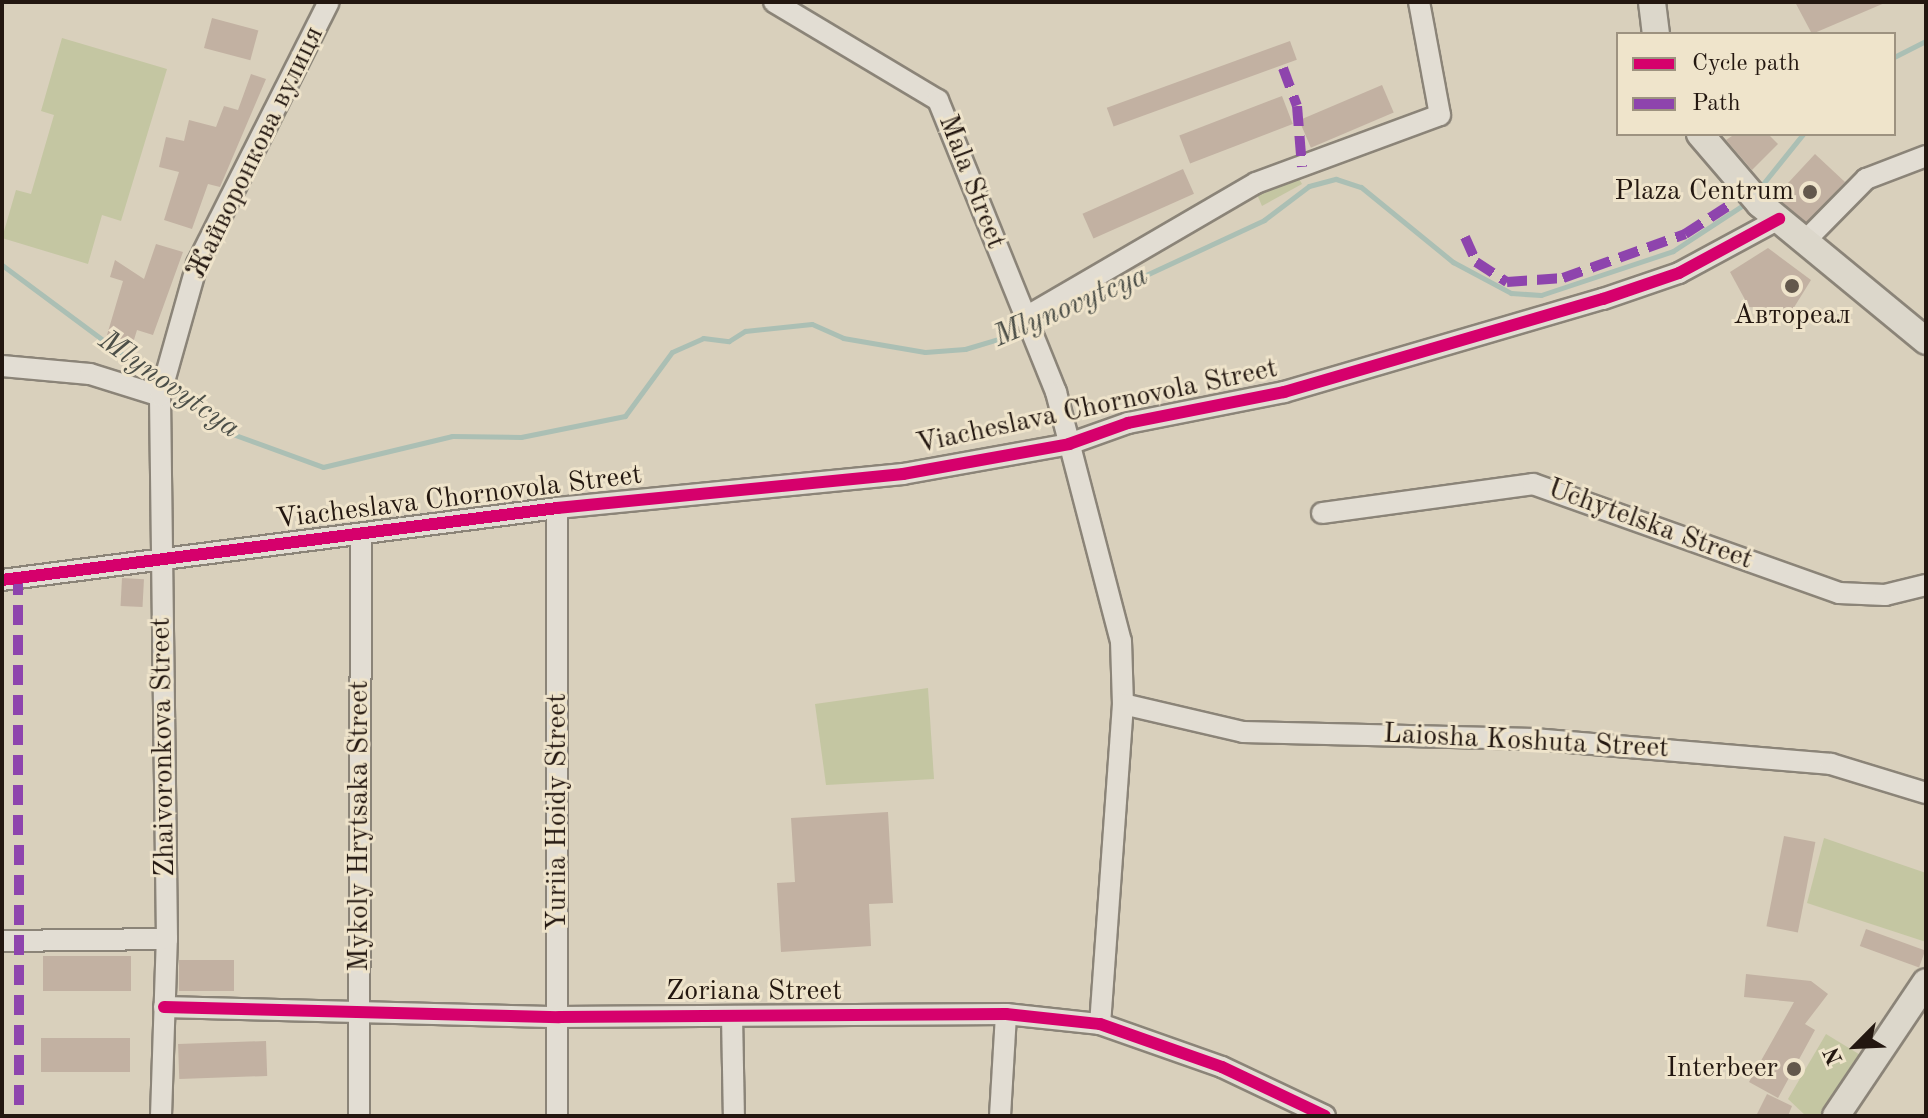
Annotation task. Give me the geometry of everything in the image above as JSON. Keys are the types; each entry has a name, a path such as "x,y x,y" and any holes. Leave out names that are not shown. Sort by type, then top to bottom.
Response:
{"main road":[{"path":"1652,2 1656,32"},
{"path":"1702,136 1760,203 1924,337"},
{"path":"1836,1116 1926,982"}],"street":[{"name":"Жайворонкова вулиця","path":"160,396 197,264 329,2"},
{"name":"Mala Street","path":"774,2 938,100 1036,344 1069,444 1121,641 1123,704 1100,1024"},
{"path":"1024,318 1256,183 1440,115 1419,2"},
{"path":"1806,240 1866,179 1926,156"},
{"name":"Viacheslava Chornovola Street","path":"159,556 361,536 557,508 903,474 1069,444 1128,423 1299,388 1603,299 1679,273 1760,203"},
{"path":"2,366 90,374 160,396"},
{"name":"Zhaivoronkova Street","path":"160,396 159,556 167,939 161,1116"},
{"name":"Uchytelska Street","path":"1322,513 1533,484 1839,593 1885,595 1926,585"},
{"name":"Yuriia Hoidy Street","path":"557,508 557,1116"},
{"name":"Mykoly Hrytsaka Street","path":"359,1116 361,536"},
{"path":"2,580 159,556"},
{"name":"Laiosha Koshuta Street","path":"1123,704 1243,732 1534,739 1831,764 1926,793"},
{"path":"2,941 167,939"},
{"name":"Zoriana Street","path":"164,1007 559,1017 1006,1014 1100,1024 1222,1067 1325,1116"},
{"path":"1000,1116 1006,1014"},
{"path":"732,1016 734,1116"}],"green space":[{"path":"62,38 167,69 121,221 102,215 88,264 2,238 16,190 31,194 54,115 41,111"},
{"path":"1297,175 1302,184 1262,206 1256,192"},
{"path":"928,688 934,779 826,785 815,704"},
{"path":"1824,838 1926,873 1926,942 1807,903"},
{"path":"1826,1034 1862,1056 1824,1116 1806,1116 1788,1099"}],"building":[{"path":"1795,2 1887,2 1817,32 1811,32"},
{"path":"212,18 258,30 250,60 204,48"},
{"path":"1290,41 1297,60 1114,126 1107,108"},
{"path":"251,74 266,79 220,187 208,184 192,229 164,220 179,172 159,167 166,137 184,141 189,120 216,127 224,106 238,110"},
{"path":"1382,85 1394,113 1311,148 1299,120"},
{"path":"1282,96 1293,124 1190,163 1179,135"},
{"path":"1732,136 1770,136 1778,144 1752,170 1726,140"},
{"name":"Plaza Centrum","path":"1815,154 1845,182 1805,224 1775,196"},
{"path":"1183,169 1194,194 1093,238 1083,214"},
{"path":"156,244 183,252 153,335 137,330 133,343 107,335 123,281 110,277 115,260 144,279"},
{"path":"1768,248 1811,280 1793,309 1749,307 1730,272"},
{"path":"122,578 144,579 143,607 121,606"},
{"path":"888,812 893,903 869,904 871,946 781,952 777,883 795,882 791,818"},
{"path":"1784,836 1815,842 1798,932 1766,926"},
{"path":"1866,929 1925,951 1919,967 1860,946"},
{"path":"43,956 131,956 131,991 43,991"},
{"path":"179,960 234,960 234,991 179,991"},
{"path":"1746,974 1811,981 1828,994 1805,1024 1815,1030 1778,1098 1749,1082 1794,1002 1744,997"},
{"path":"41,1038 130,1038 130,1072 41,1072"},
{"path":"266,1041 267,1076 179,1079 178,1044"},
{"path":"1767,1094 1792,1106 1788,1116 1757,1114"}],"waterway":[{"name":"Mlynovytcya","path":"1896,56 1926,41"},
{"name":"Mlynovytcya","path":"1758,190 1801,136"},
{"name":"Mlynovytcya","path":"1034,327 1264,220 1309,186 1336,179 1361,187 1453,262 1511,293 1541,295 1673,251 1749,201"},
{"name":"Mlynovytcya","path":"2,265 158,381"},
{"name":"Mlynovytcya","path":"167,387 227,432 323,467 452,436 521,437 625,416 672,352 703,338 729,341 745,331 812,324 843,338 925,352 965,349 1025,331"}],"marked path":[{"path":"1283,68 1297,106 1302,167"},
{"path":"1465,237 1476,262 1507,282 1563,278 1685,234 1733,203"},
{"path":"18,575 19,1116"}],"cycle path":[{"path":"2,580 557,508 903,474 1069,444 1128,423 1284,392 1603,299 1679,273 1779,219"},
{"path":"164,1007 559,1017 1006,1014 1100,1024 1222,1067 1325,1116"}],"place":[{"name":"Plaza Centrum","path":"1810,192"},
{"name":"Автореал","path":"1792,286"},
{"name":"Interbeer","path":"1794,1069"}]}
